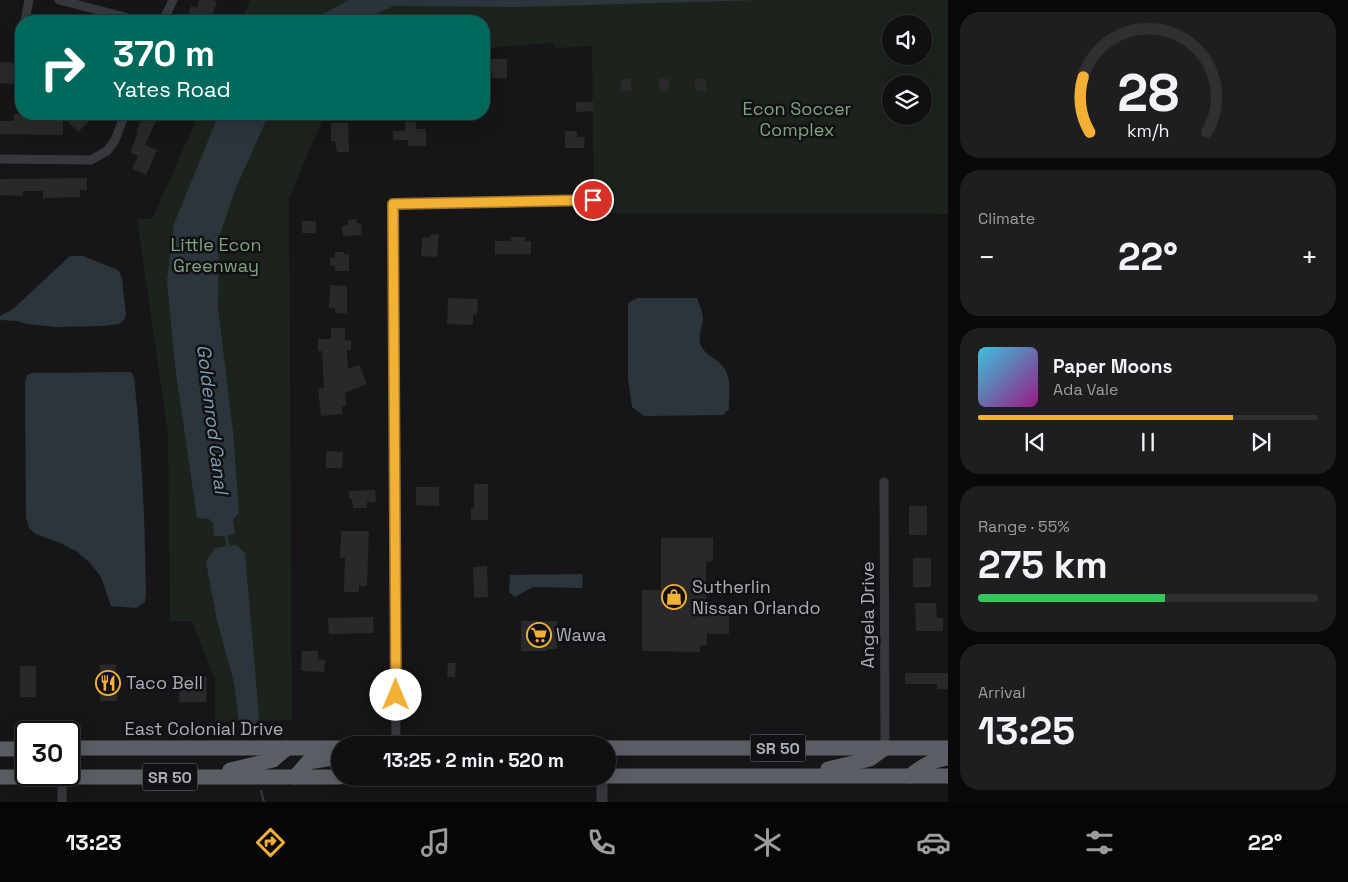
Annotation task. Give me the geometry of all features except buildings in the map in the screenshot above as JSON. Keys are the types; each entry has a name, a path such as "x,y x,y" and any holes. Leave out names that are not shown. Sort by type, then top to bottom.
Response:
{"highway":[{"path":"174,777 257,765 273,760 287,748"},
{"name":"East Colonial Drive","path":"80,751 331,748"},
{"name":"SR 50","path":"616,748 948,748"},
{"path":"790,776 854,764 870,759 885,748"},
{"path":"0,749 15,749"},
{"path":"295,777 308,762 331,758"},
{"path":"910,776 923,765 935,760 948,758"},
{"path":"0,776 15,773"},
{"name":"SR 50","path":"0,776 15,776"},
{"name":"SR 50","path":"616,776 948,776"},
{"name":"SR 50","path":"80,777 331,777"}],"street":[{"path":"25,15 29,0"},
{"path":"58,0 117,15"},
{"path":"166,15 173,0"},
{"path":"0,159 91,160 107,151 115,140 123,120"},
{"path":"396,736 393,204 593,200"},
{"name":"Angela Drive","path":"884,482 885,748"},
{"path":"62,786 62,802"},
{"path":"602,786 602,802"}],"green space":[{"name":"Econ Soccer Complex","path":"250,0 948,0 948,214 594,213 592,46 554,48 554,43 490,48 490,15 244,15"},
{"name":"Little Econ Greenway","path":"196,120 322,120 289,198 292,720 215,722 215,679 192,621 170,621 168,434 137,219 152,219"}],"water":[{"path":"349,0 761,0 520,7 393,6 374,15 321,15"},
{"path":"217,120 266,120 235,190 219,237 218,308 233,432 239,513 233,520 235,534 214,537 213,523 209,519 197,518 175,366 167,281 174,224"},
{"path":"70,256 83,256 118,270 122,278 126,315 124,320 119,324 102,326 55,327 0,320 0,316 13,309"},
{"path":"638,298 697,298 703,317 700,343 705,351 727,372 730,388 729,409 723,415 644,416 632,407 628,379 628,303"},
{"path":"131,372 134,377 139,432 146,567 145,602 136,608 111,606 101,577 90,563 76,551 36,534 29,528 26,517 25,382 27,375 32,373"},
{"path":"236,545 245,553 259,716 252,733 239,721 234,683 217,620 206,562 215,548"},
{"path":"583,574 582,588 533,587 515,597 509,592 510,575"}],"waterway":[{"name":"Goldenrod Canal","path":"226,533 228,548"},
{"name":"Goldenrod Canal","path":"261,791 264,802"}],"place":[{"name":"Sutherlin Nissan Orlando","path":"674,597"},
{"name":"Wawa","path":"539,635"},
{"name":"Taco Bell","path":"108,683"}],"route":[{"path":"396,695 393,204 593,200"}]}
